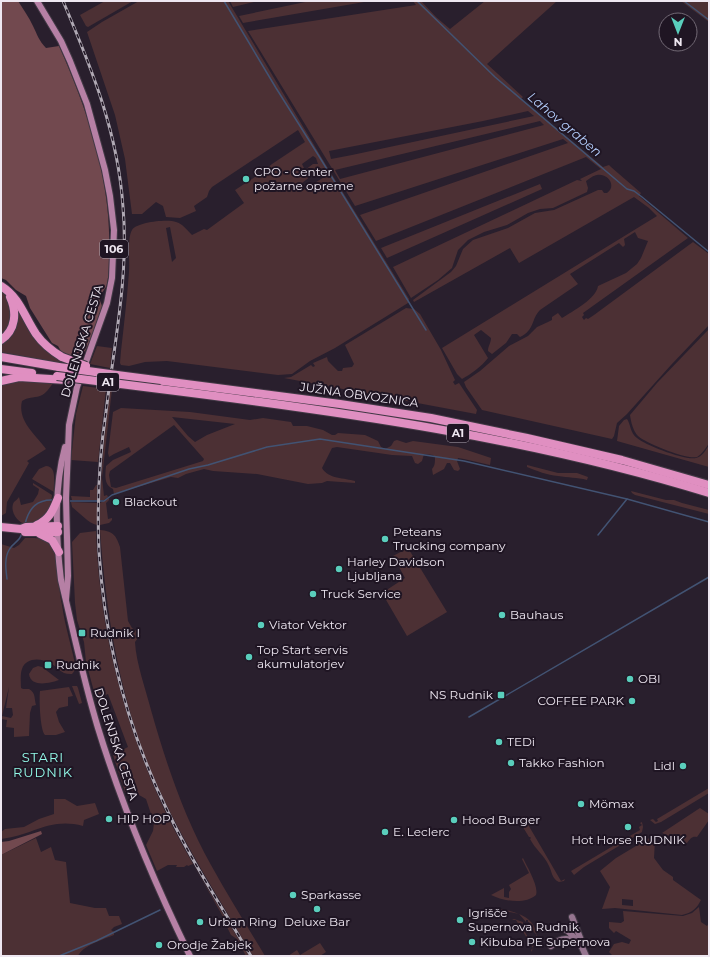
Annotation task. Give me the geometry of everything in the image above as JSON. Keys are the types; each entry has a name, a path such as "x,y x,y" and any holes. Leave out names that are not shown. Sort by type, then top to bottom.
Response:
{"highway":[{"path":"1,340 9,332 14,319 13,303 4,288"},
{"path":"4,288 14,296 41,339 50,349 62,357 85,366 112,372 117,375"},
{"name":"JUŽNA OBVOZNICA","path":"1,357 117,375 160,385 437,428 525,446 616,468 709,493"},
{"name":"JUŽNA OBVOZNICA","path":"1,369 57,378 160,385 340,404 431,418 622,460 709,485"},
{"path":"1,380 19,378 57,378"},
{"path":"28,529 40,524 48,518 61,500"},
{"path":"3,526 28,529 62,529"},
{"path":"28,529 50,539 56,545 59,552"}],"main road":[{"name":"DOLENJSKA CESTA","path":"37,1 61,41 81,86 95,129 104,164 113,218 114,256 110,288 103,316 77,387 68,438 60,467 62,529 68,576 66,599"},
{"name":"DOLENJSKA CESTA","path":"62,529 59,552 61,580 84,677 98,727 113,774 142,851 190,956"},
{"path":"570,919 574,931 581,940 578,943"},
{"path":"560,927 568,930 586,956"},
{"path":"551,946 558,940 564,938 578,943"}],"shaded area":[{"path":"1,1 18,1 30,19 38,37 46,48 59,46 70,71 88,121 102,174 107,200 109,227 108,280 100,297 102,306 92,336 85,351 76,359 62,353 58,346 52,343 30,308 26,296 16,290 6,280 1,278"},
{"path":"105,1 133,1 88,27 86,26 80,15"},
{"path":"139,1 228,1 326,165 409,299 408,303 335,348 310,361 292,374 278,375 167,361 145,362 129,366 121,365 129,272 130,234 132,230 135,227 146,223 172,221 185,227 192,235 204,229 207,230 244,203 235,190 258,176 272,164 305,142 298,130 212,187 207,197 194,206 196,211 180,218 166,217 163,206 156,202 142,214 132,214 125,159 115,115 87,32","holes":["313,156 316,158 318,164 313,164 305,170 302,164","322,170 326,176 300,192 298,191 297,187 311,176 314,176","170,227 176,258 172,262 166,228"]},
{"path":"230,1 258,1 233,7"},
{"path":"310,1 370,1 243,23 239,16"},
{"path":"413,1 421,1 450,29 485,1 557,1 487,64 523,97 521,99 603,167 609,165 641,193 639,196 688,238 583,313 584,315 582,317 584,320 594,315 693,242 709,254 709,325 617,423 612,439 482,410 464,382 480,371 509,346 528,336 537,327 552,320 552,317 558,313 562,318 578,308 593,296 598,286 626,273 637,264 648,241 638,238 635,232 624,239 625,245 623,247 619,243 570,274 578,284 540,310 535,317 531,328 525,334 520,337 517,334 512,334 506,343 492,354 488,351 491,338 481,330 474,335 488,358 472,373 462,379 457,374 442,348 657,216 634,197 519,263 510,248 414,302 413,300 451,272 456,266 463,249 473,240 508,228 535,213 554,210 598,190 602,190 604,193 607,193 611,187 610,181 605,176 594,176 586,181 588,188 587,192 553,208 540,209 528,213 507,225 484,232 468,240 458,250 452,268 438,280 411,298 393,267 577,180 582,181 580,179 601,169 586,157 376,241 360,215 568,143 563,139 355,206 248,31 416,5","holes":["528,111 534,116 352,155 331,159 329,151","540,121 544,125 340,179 335,170"]},
{"path":"681,1 709,1 709,22 698,14 698,12 696,12"},
{"path":"540,184 542,189 387,258 381,248"},
{"path":"1,291 6,296 12,319 1,338"},
{"path":"17,306 61,360 60,363 1,352 1,343"},
{"path":"406,308 414,309 420,314 441,350 455,380 453,382 455,385 459,383 477,410 476,414 284,378 291,377 311,365 313,367 315,366 313,363 327,357 328,361 338,371 342,371 343,368 352,367 354,364 345,345"},
{"path":"709,329 709,443 699,456 685,456 666,450 642,439 635,432 630,415 657,383"},
{"path":"97,346 112,348 110,368 90,364"},
{"path":"22,380 54,382 42,395 22,401 21,408 22,415 28,427 46,449 27,461 29,463 7,502 6,513 1,516 1,383"},
{"path":"83,386 106,389 98,462 71,460 76,414"},
{"path":"110,389 112,389 102,478 104,496 107,495 108,497 104,500 100,500 104,437"},
{"path":"121,408 190,412 250,420 263,418 291,422 293,426 307,426 323,430 332,435 338,433 365,435 378,441 381,447 385,449 397,440 406,443 413,441 458,447 491,458 490,465 458,458 457,461 460,469 458,471 454,470 450,463 447,463 444,469 433,475 432,469 435,462 435,457 433,455 424,454 422,461 418,464 415,463 412,456 392,455 337,447 332,448 322,468 325,472 332,476 355,481 355,483 327,481 308,484 257,474 204,469 178,478 171,477 114,494 113,489 108,485 106,480 106,466 113,460 131,452 129,447 109,457 108,453 113,412","holes":["172,417 235,424 207,435 195,442","174,425 204,459 203,461 116,488 111,487 109,475 110,471"]},
{"path":"627,419 633,434 641,441 675,455 696,458 702,455 709,445 709,467 617,441 619,426 624,420"},
{"path":"527,465 558,473 577,473 588,477 587,480 550,475 527,467"},
{"path":"46,466 50,467 54,473 54,492 32,479 39,469"},
{"path":"33,483 52,495 51,503 48,510 39,522 26,524 17,519 12,509 14,502 19,497 21,505 33,502 39,489 33,485"},
{"path":"96,485 97,500 72,500 71,496 90,497 90,490 93,490"},
{"path":"631,491 666,500 674,500 709,510 709,514 635,495"},
{"path":"109,498 106,503 108,519 112,518 112,520 109,523 100,525 100,503"},
{"path":"71,502 97,503 97,525 87,520 72,507"},
{"path":"100,530 108,531 113,534 120,547 128,621 132,628 141,634 135,642 139,667 176,789 201,847 265,956 253,956 184,838 148,764 129,707 115,649 106,590"},
{"path":"96,531 102,603 108,638 125,708 136,742 149,776 183,847 249,956 246,956 237,939 231,935 225,923 226,922 193,864 184,867 168,865 157,871 146,845 153,831 154,823 146,799 139,795 125,792 113,755 128,747 108,694 96,699 86,662 84,642 77,620 75,603 72,542 80,533"},
{"path":"25,538 38,538 45,540 54,550 63,613 76,669 72,674 68,674 42,660 30,661 24,665 21,673 21,688 29,689 33,692 36,705 32,706 30,713 29,736 14,737 14,728 6,727 7,720 1,719 1,544 14,548","holes":["9,687 6,708 12,708 13,715 11,718 2,716"]},
{"path":"408,548 447,612 407,636 382,593 405,578 393,556"},
{"path":"38,666 42,667 59,680 41,683 33,681 29,674 33,668"},
{"path":"72,686 77,686 82,703 79,704"},
{"path":"69,687 73,696 68,697 68,706 59,708 56,712 59,722 65,732 56,735 45,735 41,721 40,691"},
{"path":"709,788 709,793 661,822 655,824 650,820 653,819 656,822 658,821 657,819"},
{"path":"54,799 65,799 77,806 95,803 99,814 84,820 83,826 71,824 50,825 1,839 1,832 5,829 24,827 39,819 54,814"},
{"path":"700,808 709,814 709,820 697,837 692,837 687,843 685,843 678,834 669,836 662,833"},
{"path":"523,816 561,881 565,879 564,881 559,882 557,881 547,862 532,843 531,838 518,819"},
{"path":"642,822 643,827 642,832 584,867 574,875 571,871 640,830 639,827 642,825 640,823"},
{"path":"41,831 42,834 1,855 1,842"},
{"path":"651,837 655,840 654,858 663,870 673,877 673,880 701,900 694,910 682,915 615,908 602,909 610,887 600,871 616,858","holes":["622,899 633,900 633,906 622,905"]},
{"path":"36,838 41,852 51,847 55,860 66,862 70,903 95,908 106,908 109,916 119,916 122,924 111,930 114,932 114,935 89,946 80,952 78,956 1,956 1,855"},
{"path":"523,858 536,887 536,895 526,900 514,901 491,895 504,888 504,897 509,898 509,892 511,889 509,885 529,873 522,859"},
{"path":"699,907 701,922 707,926 709,923 709,956 613,956 609,952 614,944 622,942 629,944 631,940 616,931 614,933 609,928 609,922 621,923 624,921 623,911 683,916 692,913"},
{"path":"496,908 519,914 504,911 504,913 498,909 493,912 492,911"},
{"path":"519,914 525,917 531,922 536,934 528,920 526,920 526,922"},
{"path":"514,919 523,922 523,924 520,923 530,941 534,943 533,948 516,920 512,920"},
{"path":"320,943 326,952 320,956 288,956 297,950 300,955"}],"waterway":[{"name":"Lahov graben","path":"224,1 276,88 426,330"},
{"name":"Lahov graben","path":"417,1 495,77 627,189 634,191 642,197 709,252"},
{"path":"684,1 709,20"},
{"path":"68,501 104,501 112,495 189,469 208,465 267,447 320,439 464,461 627,499 709,522"},
{"path":"598,535 627,499"},
{"path":"25,524 31,509 38,503 54,500"},
{"path":"7,579 7,553 20,538 22,533"},
{"path":"469,717 709,577"},
{"path":"59,956 96,941 160,910"}],"railway":[{"path":"63,1 84,51 102,102 116,153 123,207 124,259 120,310 104,429 98,499 99,552 102,586 113,652 130,718 141,750 168,812 187,849 251,956"}],"place":[{"name":"CPO - Center požarne opreme","path":"246,179"},
{"name":"Blackout","path":"116,502"},
{"name":"Peteans Trucking company","path":"385,539"},
{"name":"Harley Davidson Ljubljana","path":"339,569"},
{"name":"Truck Service","path":"313,594"},
{"name":"Bauhaus","path":"502,615"},
{"name":"Viator Vektor","path":"261,625"},
{"name":"Rudnik I","path":"82,633"},
{"name":"Top Start servis akumulatorjev","path":"249,657"},
{"name":"Rudnik","path":"48,665"},
{"name":"OBI","path":"630,679"},
{"name":"NS Rudnik","path":"501,695"},
{"name":"COFFEE PARK","path":"632,701"},
{"name":"TEDi","path":"499,742"},
{"name":"Takko Fashion","path":"511,763"},
{"name":"Lidl","path":"683,766"},
{"name":"Mömax","path":"581,804"},
{"name":"HIP HOP","path":"109,819"},
{"name":"Hood Burger","path":"454,820"},
{"name":"Hot Horse RUDNIK","path":"628,827"},
{"name":"E. Leclerc","path":"385,832"},
{"name":"Sparkasse","path":"293,895"},
{"name":"Deluxe Bar","path":"317,909"},
{"name":"Igrišče Supernova Rudnik","path":"460,920"},
{"name":"Urban Ring","path":"200,922"},
{"name":"Kibuba PE Supernova","path":"472,942"},
{"name":"Orodje Žabjek","path":"159,945"}],"district":[{"name":"STARI RUDNIK","path":"43,764"}]}
